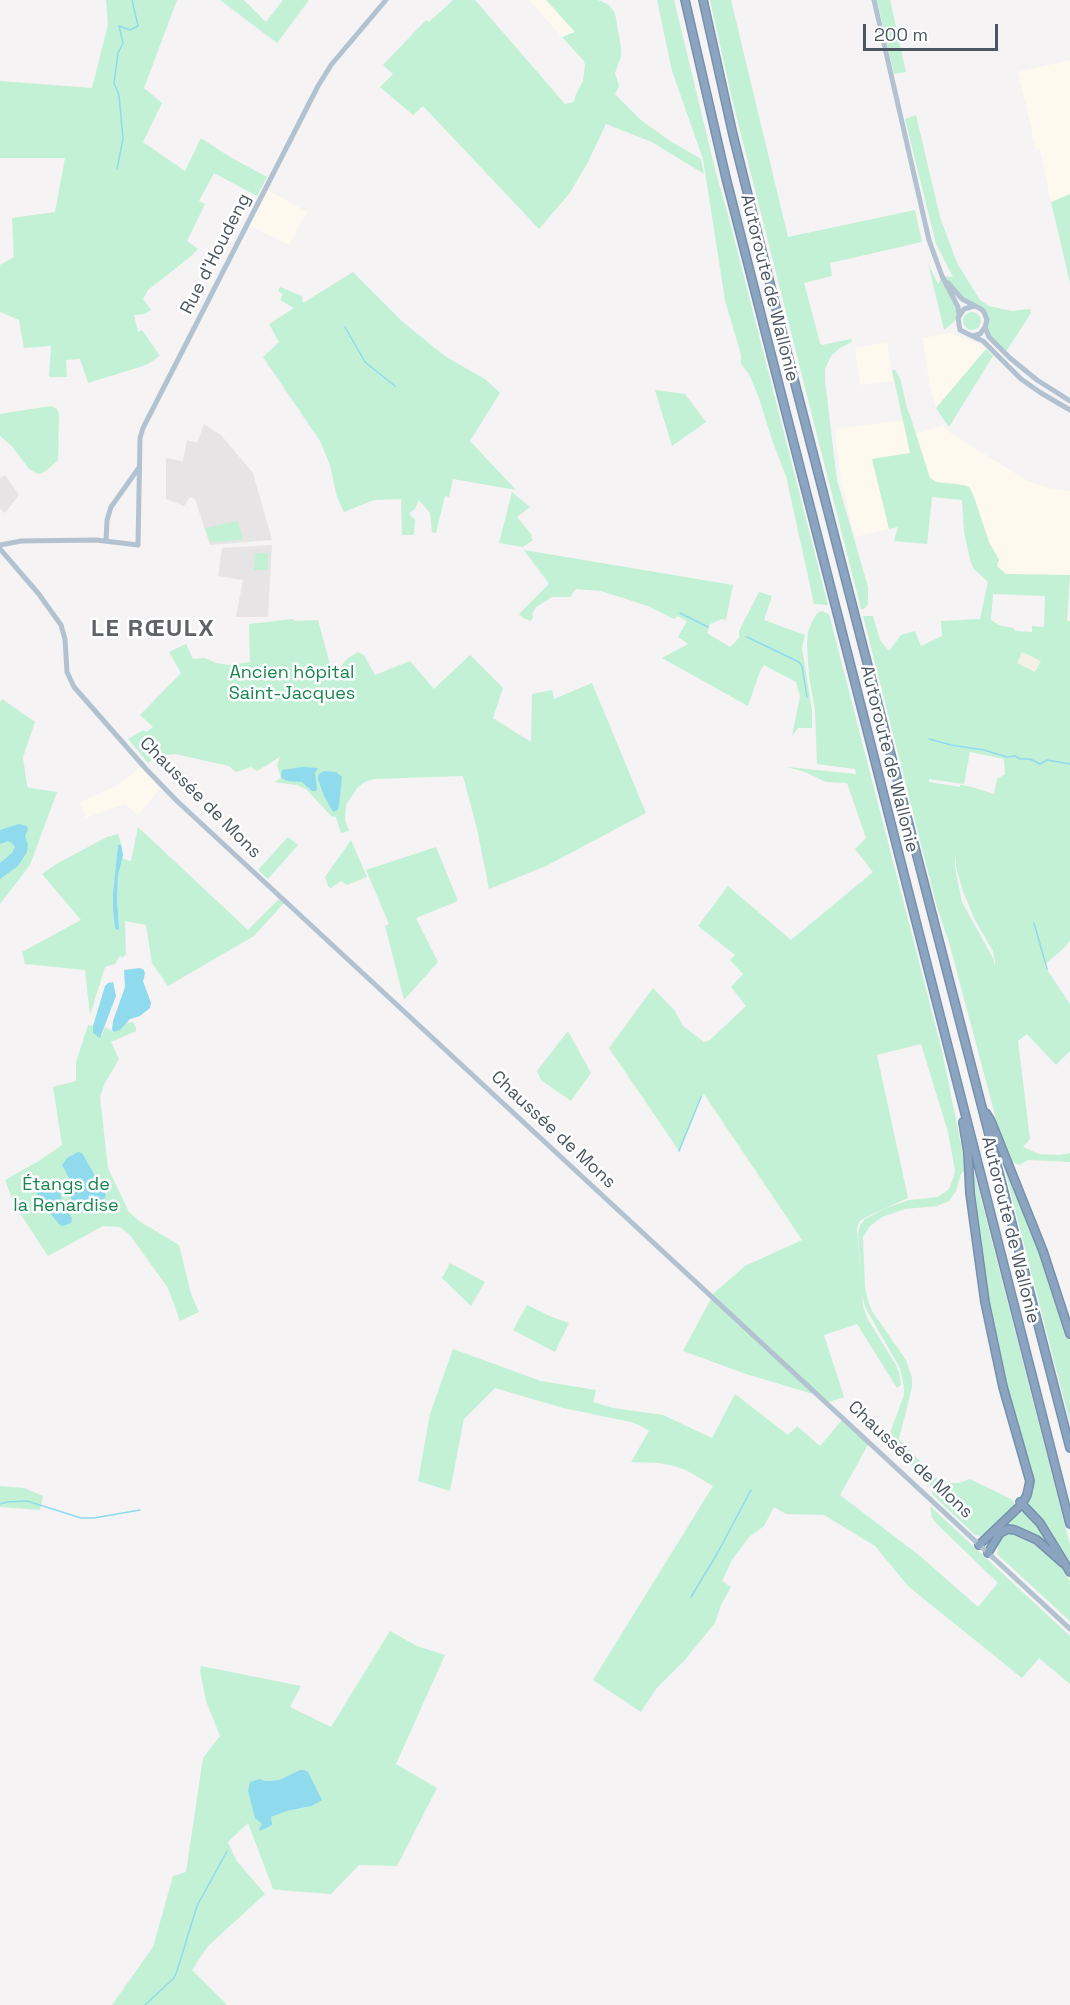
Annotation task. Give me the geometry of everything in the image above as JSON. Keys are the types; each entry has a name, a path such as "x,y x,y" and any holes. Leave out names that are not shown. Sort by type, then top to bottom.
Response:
{"highway":[{"name":"Autoroute de Wallonie","path":"685,0 726,177 1070,1524"},
{"name":"Autoroute de Wallonie","path":"703,0 733,135 791,368 1070,1448"},
{"path":"962,1104 979,1268 991,1337 1030,1481 1027,1495 1021,1503 979,1545"},
{"path":"982,1109 991,1121 1019,1188 1070,1334"},
{"path":"1002,1149 1010,1164"},
{"path":"969,1203 970,1193"},
{"path":"1021,1503 1040,1523 1070,1572"},
{"path":"988,1553 1000,1533 1008,1529 1036,1540 1063,1563"}],"main road":[{"name":"Rue d'Houdeng","path":"106,541 138,545 140,438 143,428 318,86 331,65 386,0"},
{"path":"874,0 929,240 942,276 958,307 958,326 968,335 983,341 1021,379 1070,410"},
{"path":"942,276 962,299 984,312 988,337 1037,380 1070,401"},
{"path":"959,315 964,309 974,306"},
{"path":"968,335 980,334 986,327"},
{"path":"0,547 29,541 106,541 107,520 111,507 139,467"},
{"name":"Chaussée de Mons","path":"0,547 61,625 65,639 66,668 74,687 177,801 1070,1629"}],"shaded area":[{"path":"529,0 546,0 575,32 562,37"},
{"path":"1070,60 1070,194 1051,202 1040,149 1036,149 1018,72"},
{"path":"266,189 307,212 289,245 248,225"},
{"path":"950,333 986,349 936,408 929,383 923,338"},
{"path":"887,342 893,381 860,385 855,348"},
{"path":"903,420 910,453 872,459 889,529 855,537 841,481 835,429"},
{"path":"204,424 221,435 253,473 272,540 210,545 195,499 190,497 184,506 166,499 166,458 183,461 187,440 197,443"},
{"path":"943,425 952,434 1026,480 1048,488 1070,491 1070,575 1005,574 997,566 999,560 989,542 969,487 936,482 928,474 916,434"},
{"path":"5,475 19,495 5,513 0,509 0,478"},
{"path":"272,545 268,617 236,617 243,580 218,576 222,548"},
{"path":"142,766 162,787 138,815 124,804 86,818 80,802 116,786"}],"green space":[{"path":"106,0 177,0 144,88 162,103 143,142 185,171 201,138 267,177 257,196 214,173 199,201 205,204 187,241 198,249 148,290 143,299 151,310 144,314 134,315 138,332 142,330 160,356 146,365 88,383 80,359 66,360 67,377 49,377 51,346 24,348 19,320 0,312 0,265 14,257 12,218 55,212 65,158 0,158 0,81 92,88 108,25"},
{"path":"220,0 244,0 266,22 283,0 309,0 277,43"},
{"path":"453,0 475,0 565,104 574,102 583,81 585,65 562,37 575,32 546,0 598,0 609,5 615,13 621,48 621,56 615,73 619,86 615,94 641,120 670,141 701,159 704,174 652,142 606,124 587,164 569,194 539,229 423,106 413,115 380,87 393,74 383,65 426,20 429,22"},
{"path":"657,0 674,0 716,173 828,605 814,604 786,476 759,398 749,374 741,364 741,355 725,300 703,159 672,71"},
{"path":"710,0 731,0 788,237 915,210 922,242 830,263 832,276 804,283 820,343 822,345 851,339 852,342 831,356 825,369 825,381 837,480 868,587 868,604 864,609 861,609 733,103"},
{"path":"877,0 890,0 906,72 894,74"},
{"path":"916,115 940,217 957,263 980,300 989,306 1012,311 1030,309 1031,313 1005,353 989,337 984,312 967,303 944,279 958,314 954,322 944,330 928,263 938,284 942,276 953,277 936,244 905,119"},
{"path":"1070,194 1070,283 1051,202"},
{"path":"353,272 404,323 446,357 485,379 500,393 470,441 516,490 453,479 449,497 445,496 436,533 432,532 430,513 419,500 415,509 409,513 415,520 414,535 402,535 401,499 374,500 344,512 337,497 330,465 320,441 263,357 279,342 269,324 294,308 280,300 283,294 278,291 280,287 302,296 303,303"},
{"path":"972,312 978,315 981,321 978,327 972,330 966,327 963,321 966,315"},
{"path":"986,349 993,356 949,427 936,408"},
{"path":"892,370 895,370 900,378 908,412 930,478 936,482 969,487 989,542 999,560 997,566 1006,574 1070,575 1067,621 1070,621 1070,941 1044,965 1070,1004 1070,1051 1056,1065 1027,1034 1018,1041 1030,1139 1023,1147 1039,1154 1070,1153 1070,1162 1028,1160 1019,1165 1011,1161 1004,1149 950,946 937,907 863,616 873,616 880,640 889,651 901,635 915,631 921,646 942,636 941,621 980,619 988,582 971,563 964,532 962,500 932,497 927,544 894,541 898,527 889,529 872,459 910,453","holes":["993,594 1045,596 1044,627 1032,626 1032,632 1016,631 991,620","970,752 1004,759 1005,774 997,779 994,794 968,786 960,785 960,787 929,782 929,779 964,784","955,853 956,867 963,891 975,920 993,951 995,961 994,966 994,960 962,902 955,868"]},
{"path":"655,390 685,394 706,422 672,446"},
{"path":"50,406 56,408 59,413 58,460 40,474 29,469 12,446 0,436 0,414"},
{"path":"512,492 530,507 517,517 532,535 533,540 523,547 499,543"},
{"path":"238,521 243,540 210,542 205,528"},
{"path":"524,550 733,585 726,620 722,619 710,624 707,633 730,647 739,638 739,631 759,592 772,596 764,620 805,635 802,648 812,710 812,728 798,728 792,736 800,696 796,682 764,665 748,706 662,658 688,644 678,637 687,621 678,616 674,619 648,606 601,591 576,589 570,597 552,597 536,607 531,621 523,618 519,614 549,584"},
{"path":"255,553 268,553 268,570 254,570"},
{"path":"822,611 829,614 942,1051 966,1169 961,1174 956,1191 949,1201 937,1206 905,1209 882,1217 870,1226 863,1237 865,1287 872,1311 906,1360 912,1378 912,1387 899,1439 937,1479 948,1483 959,1483 970,1479 1013,1500 1015,1508 989,1534 983,1536 975,1535 933,1495 929,1482 892,1447 889,1439 890,1433 904,1395 904,1388 900,1368 865,1307 862,1293 858,1234 860,1225 865,1219 884,1209 909,1200 938,1197 949,1189 954,1176 948,1132 921,1044 877,1055 908,1198 864,1218 859,1222 857,1229 863,1306 867,1318 896,1365 901,1385 897,1388 857,1324 824,1335 844,1397 826,1403 813,1394 746,1374 683,1351 714,1293 745,1266 802,1240 704,1094 679,1151 609,1048 653,988 675,1011 683,1026 704,1042 710,1040 746,1006 731,987 743,974 730,960 735,955 698,926 728,886 791,940 873,872 855,849 866,838 847,783 826,782 787,767 856,774 855,769 817,764 815,710 809,676 807,645 812,622 817,613"},
{"name":"Ancien hôpital Saint-Jacques","path":"293,619 294,621 318,620 334,680 337,671 348,658 358,652 364,655 375,675 410,661 434,689 470,655 503,688 493,718 531,742 532,694 552,690 554,699 592,683 646,813 546,866 489,889 463,776 374,779 365,782 357,788 346,805 345,820 349,831 341,833 336,817 331,816 306,789 274,782 281,778 277,765 280,757 257,771 251,767 236,772 229,766 175,754 158,756 148,763 128,739 153,727 140,715 181,673 169,652 186,644 193,659 205,658 228,665 250,662 249,624"},
{"path":"2,699 35,722 23,757 27,786 57,792 30,865 0,904 0,702"},
{"path":"138,827 248,930 279,899 284,903 254,936 168,986 152,963 146,925 125,921 126,954 122,958 120,955 115,964 105,967 90,1015 85,970 25,964 22,952 81,920 42,874 107,837 118,834 121,844 118,845 113,910 115,928 119,929 118,875 123,855 123,859 131,861"},
{"path":"288,837 298,845 268,879 258,870"},
{"path":"351,840 367,877 347,885 341,881 331,888 325,877"},
{"path":"436,847 458,901 416,918 438,962 404,1000 385,926 389,924 366,870"},
{"name":"Étangs de la Renardise","path":"133,1022 136,1031 111,1042 119,1059 100,1097 108,1168 129,1212 139,1221 179,1245 191,1294 199,1312 180,1321 168,1288 130,1235 120,1227 103,1226 48,1256 14,1204 5,1180 62,1145 53,1087 76,1081 76,1062 88,1025 93,1026 93,1033 102,1036 105,1027 114,1032 126,1023"},
{"path":"568,1031 591,1073 571,1101 541,1080 537,1071"},
{"path":"1002,1159 1026,1215 1070,1339 1070,1423"},
{"path":"971,1160 1070,1545 1070,1570 1028,1503 1032,1485 997,1358 975,1220"},
{"path":"450,1263 485,1282 471,1306 442,1278"},
{"path":"527,1305 569,1323 555,1352 513,1330"},
{"path":"453,1349 541,1381 596,1390 593,1402 613,1408 663,1415 712,1438 735,1394 788,1435 797,1426 820,1446 843,1419 869,1443 840,1495 920,1556 978,1607 998,1583 937,1524 932,1518 930,1506 1070,1636 1070,1684 1039,1658 1022,1678 909,1587 875,1546 824,1515 786,1514 774,1507 764,1526 749,1537 732,1560 722,1581 731,1587 721,1605 715,1623 684,1661 656,1689 641,1712 593,1680 713,1486 686,1470 674,1466 631,1462 649,1431 639,1425 563,1408 495,1388 464,1419 450,1491 418,1481 430,1414"},
{"path":"0,1486 24,1488 43,1496 40,1510 0,1507"},
{"path":"1021,1508 1034,1520 1051,1548 1009,1527 987,1545 987,1542"},
{"path":"1009,1531 1032,1540 1059,1563 1070,1581 1070,1621 997,1554 1000,1537"},
{"path":"390,1631 417,1646 445,1655 396,1764 437,1788 397,1866 359,1865 331,1894 273,1889 248,1823 228,1842 236,1860 265,1894 208,1946 192,1970 227,2005 112,2005 153,1947 173,1876 186,1872 203,1758 220,1736 206,1701 201,1666 301,1686 290,1707 331,1727","holes":["304,1770 308,1807 270,1817 262,1824 259,1820 264,1781 279,1780"]}],"sand":[{"path":"1022,652 1041,661 1035,672 1017,663"}],"water":[{"path":"302,767 318,768 315,773 316,791 312,791 302,782 281,778 282,770"},
{"path":"324,771 336,772 342,777 338,810 333,812 318,779 319,774"},
{"path":"19,824 27,826 28,829 25,836 28,845 27,852 18,866 0,879 0,863 12,853 15,847 8,841 0,844 0,830"},
{"path":"121,844 123,855 118,876 119,929 117,930 113,894 118,845"},
{"path":"140,968 145,974 143,981 151,1003 150,1008 140,1016 130,1019 120,1030 114,1032 112,1030 113,1021 125,987 124,970"},
{"path":"113,982 116,996 100,1038 93,1033 93,1026 105,986"},
{"path":"78,1152 82,1153 106,1195 105,1198 80,1213 70,1197 74,1187 62,1165 67,1158"},
{"path":"57,1179 61,1197 72,1219 71,1223 63,1226 42,1204 35,1190"},
{"path":"300,1770 308,1772 322,1800 312,1806 271,1817 272,1825 260,1831 262,1824 255,1818 248,1791 250,1782 260,1779 279,1780"}],"waterway":[{"path":"117,169 123,139 119,95 114,83 118,53 123,43 119,26 130,30 138,26 132,0"},
{"path":"345,327 365,362 395,386"},
{"path":"680,613 708,627"},
{"path":"747,637 799,662 802,666 807,697"},
{"path":"929,739 1007,757 1030,759 1040,764 1047,760 1070,764"},
{"path":"1034,923 1047,969"},
{"path":"679,1151 701,1097"},
{"path":"691,1597 751,1490"},
{"path":"0,1504 27,1501 81,1518 140,1510"},
{"path":"145,2005 174,1978 197,1906 227,1851"}],"district":[{"name":"LE RŒULX","path":"153,629"}]}
